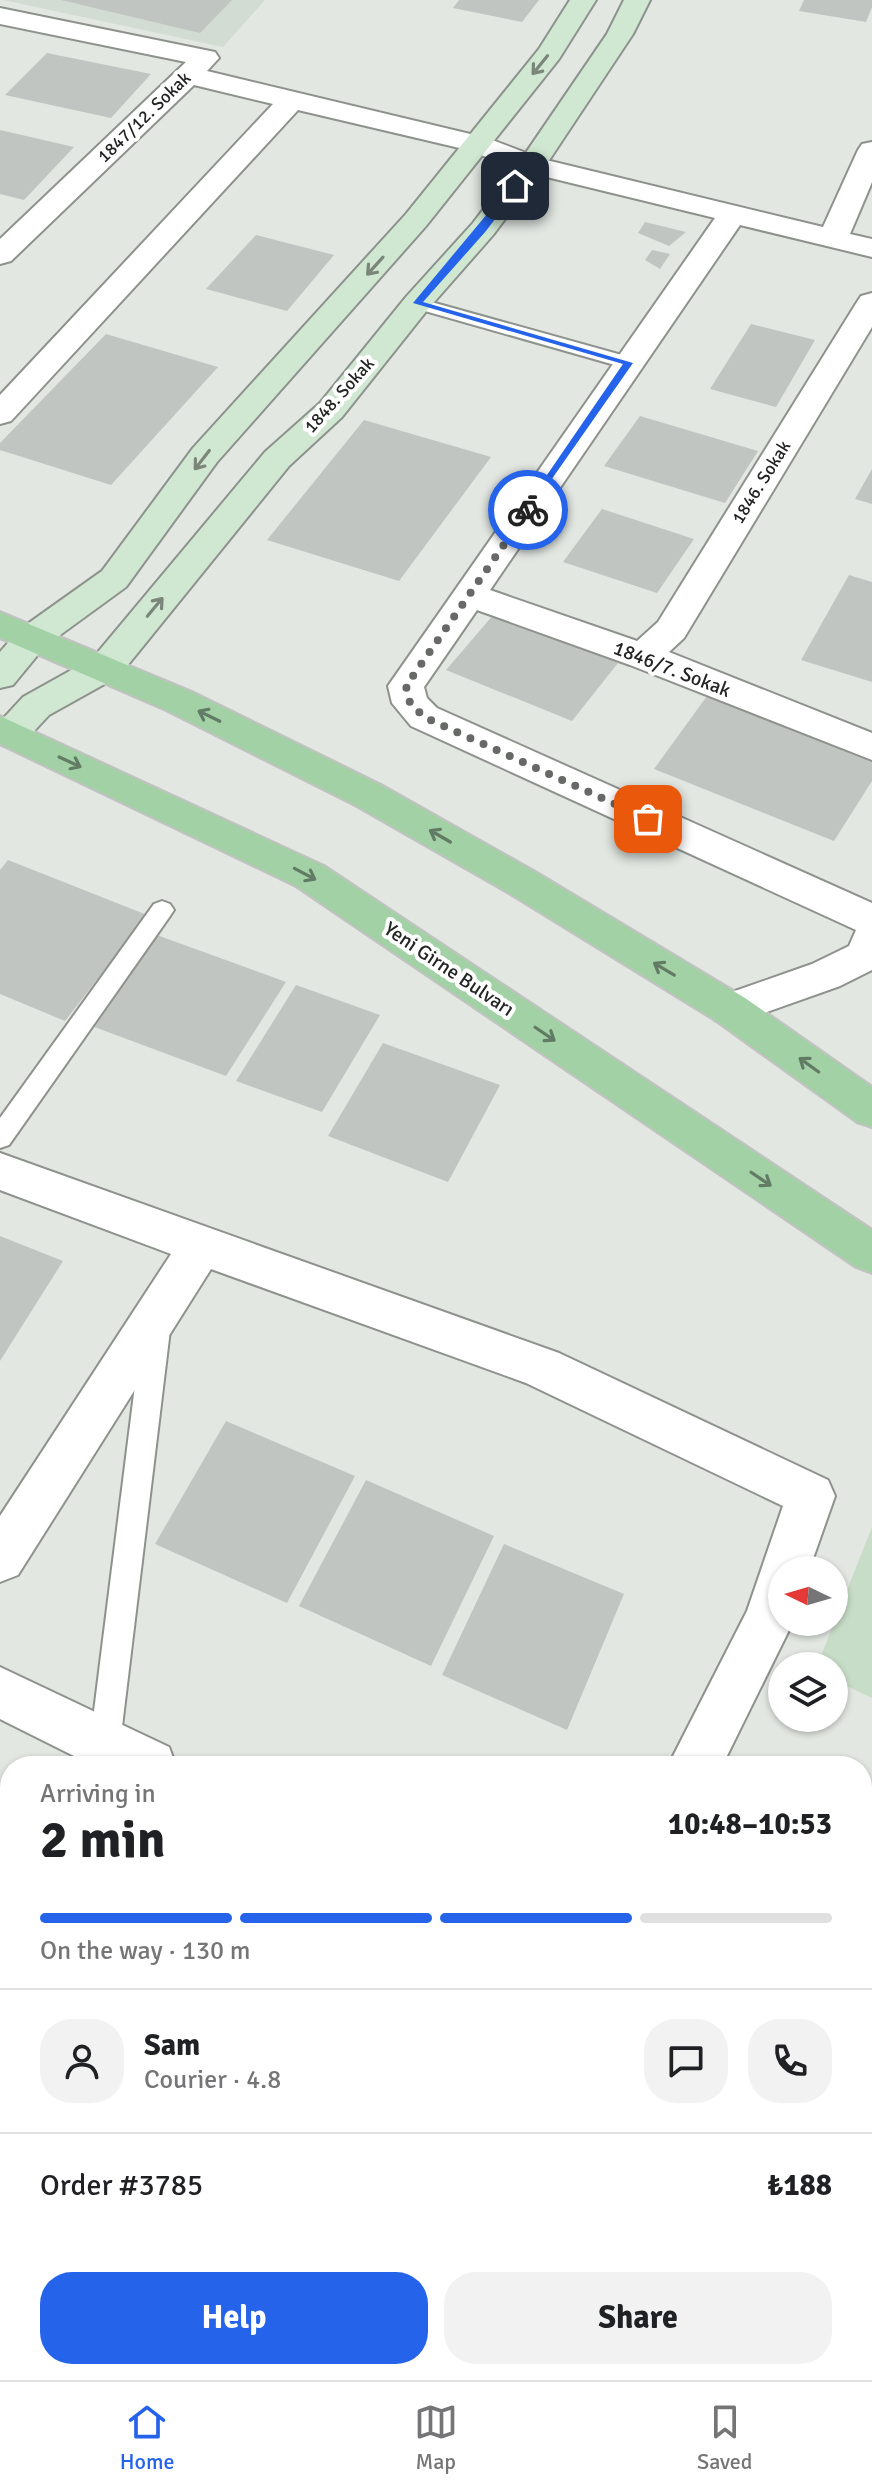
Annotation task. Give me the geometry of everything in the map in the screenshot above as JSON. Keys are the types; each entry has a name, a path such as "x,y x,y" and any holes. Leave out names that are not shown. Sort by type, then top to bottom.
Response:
{"main road":[{"path":"0,676 16,631 114,579 205,455 416,220 550,53 583,0"},
{"name":"1848. Sokak","path":"3,738 36,706 106,667 277,459 331,410 417,303 483,229 532,165 620,34 637,0"},
{"path":"16,631 106,667 368,795 523,883 730,1009 872,1110"},
{"name":"Yeni Girne Bulvarı","path":"3,738 310,876 872,1254"}],"street":[{"name":"1847/12. Sokak","path":"0,16 206,58 0,255"},
{"path":"188,75 477,144 532,165 872,248"},
{"path":"0,414 292,100"},
{"path":"833,238 872,150"},
{"path":"733,214 406,686 410,703 424,717 872,920"},
{"name":"1846. Sokak","path":"643,656 671,630 872,302"},
{"name":"1846/7. Sokak","path":"469,595 643,656 872,747"},
{"path":"730,1009 826,975 867,955 872,937"},
{"path":"0,1171 542,1368 811,1496 789,1556"},
{"path":"0,1559 201,1246"},
{"path":"699,1756 768,1621"},
{"path":"0,1692 130,1756"}],"lane":[{"path":"417,303 629,363"},
{"path":"0,1138 162,910"},
{"path":"105,1743 158,1313"}],"shaded area":[{"path":"3,0 265,0 223,47"}],"green space":[{"path":"872,1527 872,1698 848,1687 848,1652 823,1652 829,1636 848,1636 848,1588"}],"building":[{"path":"61,0 232,0 200,33"},
{"path":"459,0 539,0 522,22 453,8"},
{"path":"804,0 872,0 872,7 866,22 799,11"},
{"path":"47,53 151,74 111,118 5,95"},
{"path":"0,130 74,147 24,200 0,194"},
{"path":"645,222 686,232 669,246 638,233"},
{"path":"256,235 334,255 287,311 206,289"},
{"path":"652,250 670,254 660,269 645,260"},
{"path":"751,324 815,340 776,407 710,389"},
{"path":"106,334 218,367 111,485 0,450 0,443"},
{"path":"640,416 758,451 725,503 604,466"},
{"path":"364,420 491,457 399,581 267,540"},
{"path":"872,469 872,504 855,499"},
{"path":"602,509 694,539 657,593 563,562"},
{"path":"849,575 872,582 872,682 801,660"},
{"path":"494,614 618,663 572,721 446,670"},
{"path":"707,696 872,760 872,781 834,841 654,769"},
{"path":"8,860 147,915 65,1021 0,994 0,870"},
{"path":"154,934 286,982 226,1076 89,1025"},
{"path":"296,985 380,1015 322,1112 236,1081"},
{"path":"383,1043 500,1085 448,1182 328,1136"},
{"path":"0,1236 63,1261 0,1361"},
{"path":"226,1421 355,1476 287,1603 155,1544"},
{"path":"366,1480 494,1536 431,1666 299,1606"},
{"path":"504,1544 624,1594 567,1730 442,1675"}],"way so far":[{"path":"528,510 406,686 410,703 424,717 648,819"}],"route":[{"path":"515,186 483,229 417,303 629,363 528,510"}]}
